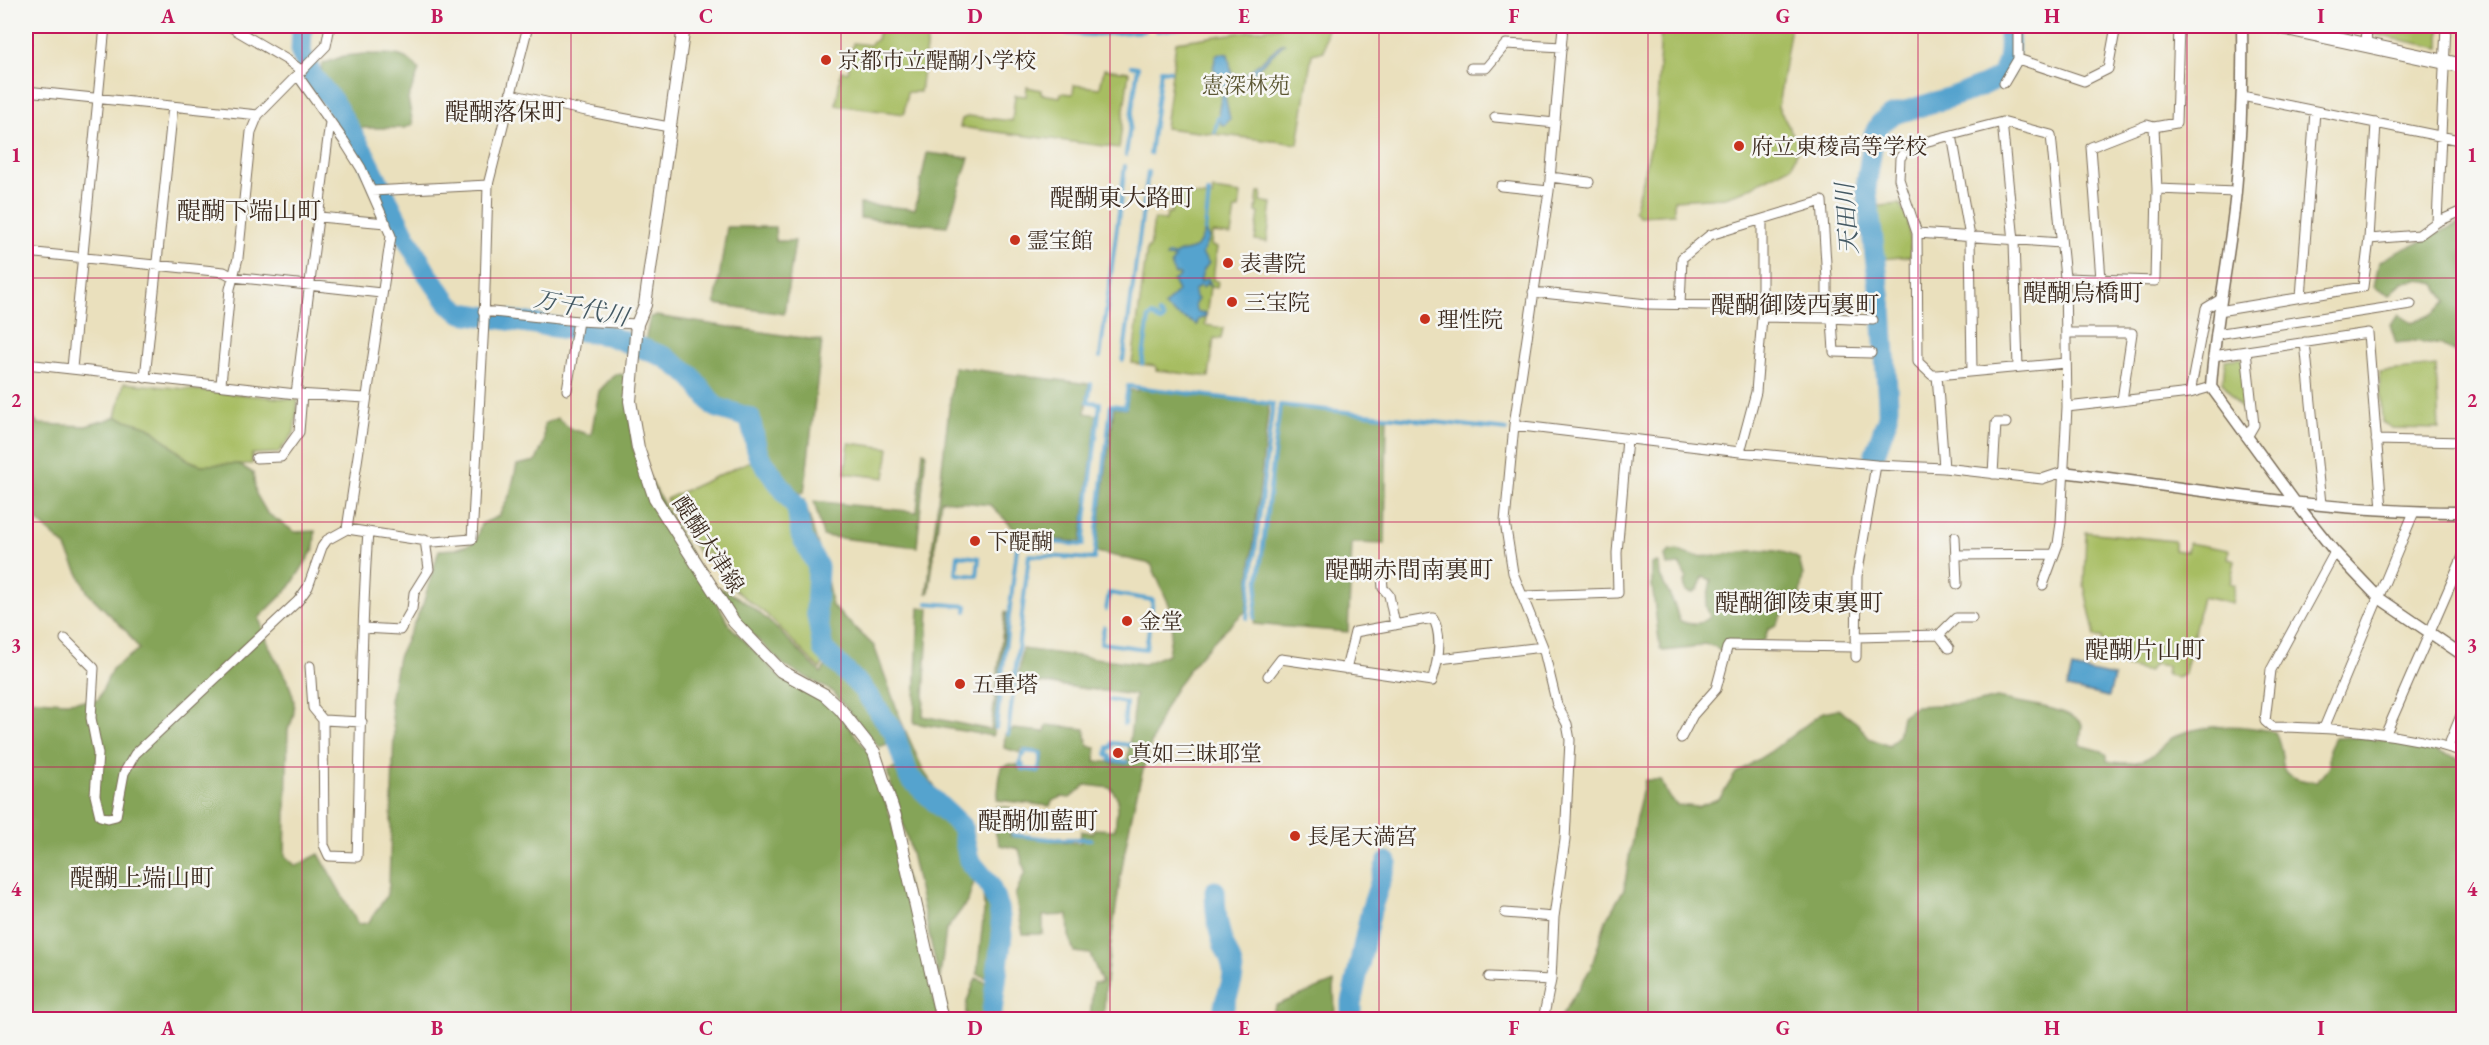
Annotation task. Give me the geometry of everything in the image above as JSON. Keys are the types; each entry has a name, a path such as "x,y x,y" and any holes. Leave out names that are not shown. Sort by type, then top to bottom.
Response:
{"main road":[{"name":"醍醐大津線","path":"684,26 645,304 638,324 635,345 630,401 638,448 655,499 734,622 782,671 825,695 840,709 874,752 896,819 942,1020"},
{"path":"2278,26 2463,66"}],"street":[{"path":"26,54 28,26"},
{"path":"72,368 105,26"},
{"path":"229,26 287,60 301,72 330,122 379,191 391,236 347,529"},
{"path":"221,384 230,289 238,258 251,132 258,115 326,46 330,26"},
{"path":"65,639 94,668 92,718 98,754 95,795 100,816 108,818 116,816 124,773 135,754 298,602 308,587 322,547 327,540 347,529 424,540 472,539 484,316 488,185 528,26"},
{"path":"1543,1020 1551,980 1554,917 1565,840 1570,740 1567,724 1557,705 1543,647 1511,566 1505,522 1514,425 1549,191 1563,26"},
{"path":"2004,82 2018,59 2018,26"},
{"path":"2018,59 2084,81 2108,69 2116,26"},
{"path":"2102,279 2091,147 2147,125 2154,127 2176,123 2179,26"},
{"path":"2242,26 2242,96 2236,192 2213,356 2211,387 2295,502 2335,552 2379,598 2463,656"},
{"path":"2366,26 2367,45"},
{"path":"2437,222 2446,26"},
{"path":"1471,68 1486,68 1506,44 1562,47"},
{"path":"26,91 258,115"},
{"path":"510,94 669,127"},
{"path":"2242,96 2463,141"},
{"path":"145,378 173,106"},
{"path":"2301,297 2315,111"},
{"path":"1495,117 1555,123"},
{"path":"256,458 280,457 299,432 299,394 330,122"},
{"path":"2002,122 2014,241 2018,367"},
{"path":"2043,585 2054,554 2061,523 2067,407 2065,278 2051,135 2002,122 1910,146 1900,158 1901,189 1917,233 1918,362 1932,375 2066,363"},
{"path":"2190,393 2206,308 2363,287 2369,240 2376,123"},
{"path":"2065,278 2155,281 2157,189 2154,127"},
{"path":"1952,135 1970,237 1972,371"},
{"path":"1550,177 1589,182"},
{"path":"379,191 488,185"},
{"path":"1501,186 1549,191"},
{"path":"2157,189 2236,192"},
{"path":"1680,305 1682,258 1710,236 1822,201 1829,318 1834,352 1871,353"},
{"path":"2369,240 2419,235 2437,222 2463,210"},
{"path":"319,217 386,223"},
{"path":"1740,452 1756,392 1763,306 1762,220"},
{"path":"1917,233 2061,243"},
{"path":"26,252 158,264 224,272 233,277 381,293"},
{"path":"1533,292 1680,305 1763,306"},
{"path":"2216,334 2412,304"},
{"path":"484,316 577,323 638,324"},
{"path":"1762,317 1873,321"},
{"path":"567,390 577,323"},
{"path":"2066,333 2132,333 2122,400"},
{"path":"2213,356 2368,333 2382,509"},
{"path":"2305,342 2321,504"},
{"path":"2246,351 2254,425 2247,437"},
{"path":"26,364 299,394 366,398"},
{"path":"1937,375 1944,468"},
{"path":"2067,407 2190,393 2211,387"},
{"path":"1993,474 1996,423 2006,423"},
{"path":"1514,425 1740,452 1876,465 1944,468 2042,479 2063,472 2295,502 2414,512 2463,512"},
{"path":"1522,596 1618,593 1617,553 1627,439"},
{"path":"2376,440 2463,442"},
{"path":"1856,647 1857,576 1876,465"},
{"path":"2324,728 2414,512"},
{"path":"310,666 313,708 323,720 324,845 329,856 357,857 368,532"},
{"path":"1955,537 1957,584"},
{"path":"363,628 400,630 412,609 414,593 429,569 424,540"},
{"path":"2335,552 2271,670 2265,721 2272,727 2386,733 2463,752"},
{"path":"1956,555 2054,554"},
{"path":"2386,733 2463,554"},
{"path":"1382,575 1383,588 1389,595 1395,625"},
{"path":"1268,676 1281,659 1346,669 1432,681 1439,659 1437,646 1439,628 1432,618 1354,632 1346,669"},
{"path":"1681,738 1693,715 1716,689 1729,645 1856,647 1939,635 1956,618 1972,618"},
{"path":"1939,635 1949,648"},
{"path":"1439,659 1543,647"},
{"path":"2448,747 2463,708"},
{"path":"323,720 362,722"},
{"path":"1505,913 1554,917"},
{"path":"1489,977 1551,980"}],"green space":[{"path":"880,26 929,26 920,92 907,92 904,114 836,105 841,71 848,72 853,43 870,45 877,39"},
{"name":"憲深林苑","path":"1285,26 1327,26 1324,51 1312,54 1298,144 1165,128 1176,42"},
{"path":"1661,26 1791,26 1778,107 1799,145 1792,166 1743,191 1725,197 1674,200 1674,214 1639,216 1634,211 1656,125"},
{"path":"2371,26 2440,26 2440,48 2371,34"},
{"path":"365,54 401,56 408,59 419,70 408,99 413,124 405,128 357,128 327,88 322,80 322,64 344,56"},
{"path":"1104,69 1129,72 1119,148 960,127 962,119 968,116 1012,121 1015,95 1026,96 1027,87 1041,90 1041,94 1060,97 1061,93 1073,94 1074,85 1100,88"},
{"path":"927,153 969,158 947,226 860,218 860,204 915,209"},
{"path":"1213,190 1241,194 1239,209 1235,209 1231,235 1212,233 1211,246 1217,247 1213,280 1218,281 1217,288 1210,287 1205,325 1223,328 1221,339 1214,338 1209,377 1156,370 1156,366 1132,363 1147,248 1150,248 1154,219 1166,220 1167,213 1171,213 1173,198 1168,198 1169,192 1212,197"},
{"path":"1258,192 1262,192 1261,202 1272,203 1267,242 1255,240 1259,213 1256,212"},
{"path":"1900,204 1908,221 1911,256 1881,259 1871,207"},
{"path":"2463,221 2463,357 2442,345 2415,341 2396,343 2390,324 2399,315 2412,323 2432,314 2447,302 2436,284 2419,280 2402,282 2390,296 2374,287 2379,262"},
{"path":"727,227 775,227 776,241 795,241 784,314 715,304"},
{"path":"656,316 822,341 804,493 790,492 768,462 755,415 719,398 697,369 676,353 645,342 650,317"},
{"path":"2240,358 2243,361 2249,420 2223,383 2225,360"},
{"path":"2436,366 2439,429 2392,428 2382,422 2379,372"},
{"path":"954,367 1089,384 1085,413 1097,415 1081,542 1021,536 991,505 941,500 929,593 927,593"},
{"path":"615,374 628,375 633,448 730,626 781,678 822,698 838,713 871,755 892,822 939,1019 26,1019 26,699 65,702 98,700 112,669 139,649 127,632 88,593 65,546 26,511 26,413 39,424 86,426 116,417 149,427 189,461 201,465 239,464 253,473 256,494 267,513 295,532 315,531 314,549 290,587 259,618 269,645 288,681 294,700 294,710 288,729 285,856 296,866 319,854 358,924 368,923 386,897 389,886 394,732 390,700 398,657 423,604 439,550 456,549 475,542 481,524 499,516 510,494 517,465 536,461 544,442 544,424 557,418 571,429 591,435 599,391"},
{"path":"124,383 298,400 294,433 278,453 252,454 252,464 201,465 189,460 149,427 116,417"},
{"path":"1139,388 1269,404 1246,611 1222,632 1189,670 1163,712 1139,786 1123,864 1108,967 1104,1019 1090,1019 1093,983 1102,983 1090,954 1074,952 1069,936 1068,915 1043,916 1043,934 1023,934 1015,895 1025,872 1019,849 1000,845 995,832 997,806 1012,808 1010,836 1080,843 1081,831 1093,833 1094,829 1115,830 1118,799 1111,788 1086,785 1070,798 1062,797 1052,801 1050,806 997,800 1001,767 1011,764 1018,765 1018,769 1040,772 1043,752 1021,749 1021,753 1004,748 1005,734 1013,729 1045,732 1047,725 1085,729 1088,746 1096,748 1095,761 1127,764 1135,695 1018,680 1022,649 1144,664 1168,654 1174,616 1151,564 1096,552 1114,407 1126,409 1129,390 1138,391"},
{"path":"1280,405 1387,417 1385,544 1352,543 1348,632 1254,624"},
{"path":"849,443 889,448 885,478 845,473"},
{"path":"923,451 926,452 917,547 823,536 814,501 917,512"},
{"path":"755,459 793,510 796,535 814,567 814,611 822,649 828,656 820,669 767,615 735,590 708,552 701,557 666,499"},
{"path":"793,499 804,500 824,565 832,606 874,646 902,723 924,772 958,820 913,775 895,730 864,687 826,647 818,610 820,566 803,534 799,507"},
{"path":"2086,532 2174,541 2174,550 2187,552 2189,543 2229,550 2228,559 2235,561 2230,583 2235,585 2232,603 2202,597 2185,673 2177,677 2166,675 2167,666 2154,664 2148,672 2097,660 2097,655 2103,654 2102,637 2095,637 2084,585"},
{"path":"1678,550 1690,555 1704,556 1768,550 1799,559 1803,575 1799,600 1786,609 1776,625 1768,629 1765,639 1758,644 1725,651 1703,644 1692,648 1663,651 1660,648 1652,584 1652,564 1656,562 1659,565 1660,576 1675,606 1679,620 1695,624 1710,617 1706,606 1711,580 1703,577 1698,589 1692,593 1686,591 1684,583 1686,577 1680,565 1667,566 1665,556 1670,551"},
{"path":"715,586 759,612 821,673 829,661 875,710 893,742 879,747 832,691 785,666 738,621"},
{"path":"919,608 929,608 923,716 991,730 1005,612 1007,613 993,736 914,723"},
{"path":"1997,698 2054,710 2075,718 2082,724 2080,745 2102,751 2107,755 2107,761 2128,763 2141,761 2153,755 2174,736 2200,728 2226,726 2275,732 2287,772 2292,777 2302,780 2317,782 2329,767 2329,750 2335,738 2384,740 2416,746 2463,760 2463,1019 1559,1020 1591,968 1606,920 1624,889 1635,821 1645,780 1661,780 1668,796 1677,805 1698,807 1720,798 1736,773 1770,752 1823,712 1838,709 1857,723 1869,738 1889,746 1898,736 1902,716 1916,706 1976,703"},
{"path":"899,767 904,779 958,829 966,862 976,875 968,901 946,930 940,977 948,1019 909,844 887,771"},
{"path":"983,885 985,885 994,920 988,978 977,974 984,911"},
{"path":"976,978 988,983 982,1019 965,1019 967,1001"},
{"path":"1334,982 1335,1019 1268,1019 1276,1005"}],"water":[{"path":"1285,43 1255,71 1251,81 1226,86 1225,96 1230,119 1225,125 1221,124 1218,114 1223,85 1213,68 1216,55 1228,54 1232,74 1243,77"},
{"path":"1205,231 1209,238 1202,254 1209,263 1203,271 1200,282 1208,278 1211,285 1207,283 1203,288 1200,285 1194,291 1198,299 1195,304 1196,310 1199,313 1206,313 1206,316 1198,320 1197,325 1164,306 1178,291 1173,281 1180,276 1175,275 1171,264 1175,258 1166,257 1168,254 1175,255 1196,247"},
{"path":"2072,668 2114,677 2109,697 2067,688"}],"waterway":[{"name":"万千代川","path":"302,26 301,53 313,77 332,100 365,155 426,272 450,305 462,313 607,335 665,357 691,376 715,407 750,418 758,455 797,508 801,535 818,567 816,610 823,649 863,689 894,732 909,777 962,827 969,860 989,884 999,908 1002,935 991,1020"},
{"path":"1038,26 1071,34 1090,35 1145,31"},
{"path":"1157,31 1195,26"},
{"name":"天田川","path":"1874,456 1888,417 1882,309 1866,188 1874,134 1880,124 1892,115 1970,91 1997,77 2004,71 2008,60 2008,26"},
{"path":"1126,155 1138,67 1131,66"},
{"path":"1150,154 1161,70 1170,71"},
{"path":"1215,132 1218,118"},
{"path":"1100,357 1125,166"},
{"path":"1123,360 1148,172"},
{"path":"1205,231 1209,193 1207,193"},
{"path":"1152,315 1161,322 1164,319 1159,313"},
{"path":"1142,364 1149,317"},
{"path":"996,728 1018,539 1083,545 1100,403 1088,402 1091,384"},
{"path":"1008,734 1029,555 1094,559 1111,405 1125,407 1128,386 1273,404 1247,618"},
{"path":"1254,618 1280,405 1413,419"},
{"path":"1416,420 1507,430"},
{"path":"958,555 979,558 977,576 956,574 958,555"},
{"path":"1106,610 1109,593 1153,600 1150,620"},
{"path":"927,603 967,606 966,611"},
{"path":"1104,627 1101,643 1146,649 1149,629"},
{"path":"1110,700 1126,703 1124,724"},
{"path":"1127,762 1110,760 1110,756 1107,756 1108,747 1111,748 1112,743 1129,745"},
{"path":"1025,751 1041,753 1039,771 1022,769 1023,765 1020,765 1022,754 1024,755 1025,751"},
{"path":"1013,835 1050,839 1091,839"},
{"path":"1351,1020 1351,1004 1371,910 1387,862"},
{"path":"1215,891 1219,930 1233,969 1224,1008 1224,1020"}],"place":[{"name":"京都市立醍醐小学校","path":"826,60"},
{"name":"府立東稜高等学校","path":"1739,146"},
{"name":"霊宝館","path":"1015,240"},
{"name":"表書院","path":"1228,263"},
{"name":"三宝院","path":"1232,302"},
{"name":"理性院","path":"1425,319"},
{"name":"下醍醐","path":"975,541"},
{"name":"金堂","path":"1127,621"},
{"name":"五重塔","path":"960,684"},
{"name":"真如三昧耶堂","path":"1118,753"},
{"name":"長尾天満宮","path":"1295,836"}],"district":[{"name":"醍醐落保町","path":"505,112"},
{"name":"醍醐東大路町","path":"1122,198"},
{"name":"醍醐下端山町","path":"249,211"},
{"name":"醍醐烏橋町","path":"2083,293"},
{"name":"醍醐御陵西裏町","path":"1795,305"},
{"name":"醍醐赤間南裏町","path":"1409,570"},
{"name":"醍醐御陵東裏町","path":"1799,603"},
{"name":"醍醐片山町","path":"2145,650"},
{"name":"醍醐伽藍町","path":"1038,821"},
{"name":"醍醐上端山町","path":"142,878"}]}
